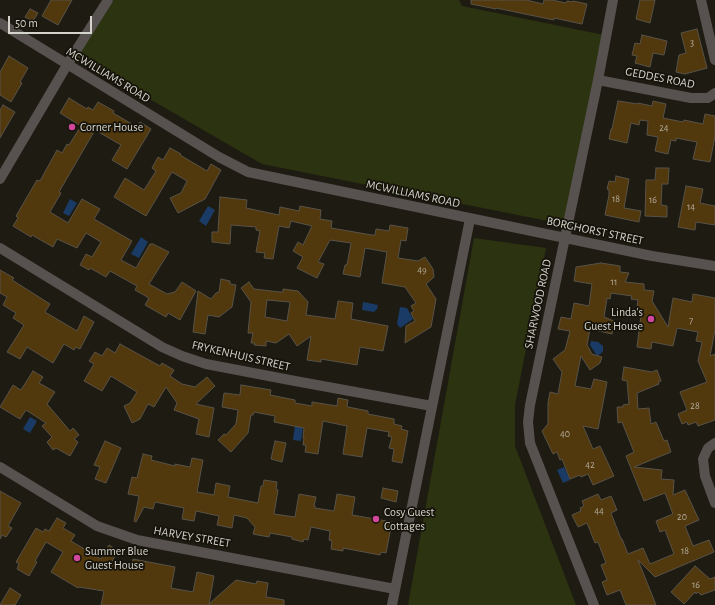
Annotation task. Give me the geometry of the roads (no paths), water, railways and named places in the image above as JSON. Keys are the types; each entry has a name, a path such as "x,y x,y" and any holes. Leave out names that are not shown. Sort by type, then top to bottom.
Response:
{"street":[{"path":"0,180 67,65 108,0"},
{"name":"SHARWOOD ROAD","path":"594,605 530,443 528,422 530,405 598,80 612,0"},
{"path":"701,0 715,60"},
{"name":"MCWILLIAMS ROAD","path":"0,23 219,157 248,172 470,219 392,605"},
{"name":"GEDDES ROAD","path":"598,80 690,98 708,98 715,93"},
{"name":"BORGHORST STREET","path":"470,219 652,256 715,266"},
{"name":"FRYKENHUIS STREET","path":"0,248 162,347 182,356 206,364 295,382 432,406"},
{"path":"715,443 708,448 703,459 705,476 715,503"},
{"name":"HARVEY STREET","path":"0,467 97,526 137,540 395,589"}],"water":[{"path":"70,199 77,203 69,216 63,213"},
{"path":"208,206 215,210 206,226 199,221"},
{"path":"141,237 148,242 139,258 131,254"},
{"path":"363,302 378,305 377,309 374,312 362,310"},
{"path":"400,307 407,308 413,319 400,328 397,324"},
{"path":"591,341 598,342 603,346 603,352 597,356 590,345"},
{"path":"30,417 37,421 30,433 23,429"},
{"path":"295,425 303,426 301,441 293,440"},
{"path":"564,467 570,480 563,483 557,470"}],"place":[{"name":"Corner House","path":"72,127"},
{"name":"Linda’s Guest House","path":"651,319"},
{"name":"Cosy Guest Cottages","path":"376,519"},
{"name":"Summer Blue Guest House","path":"77,558"}]}
